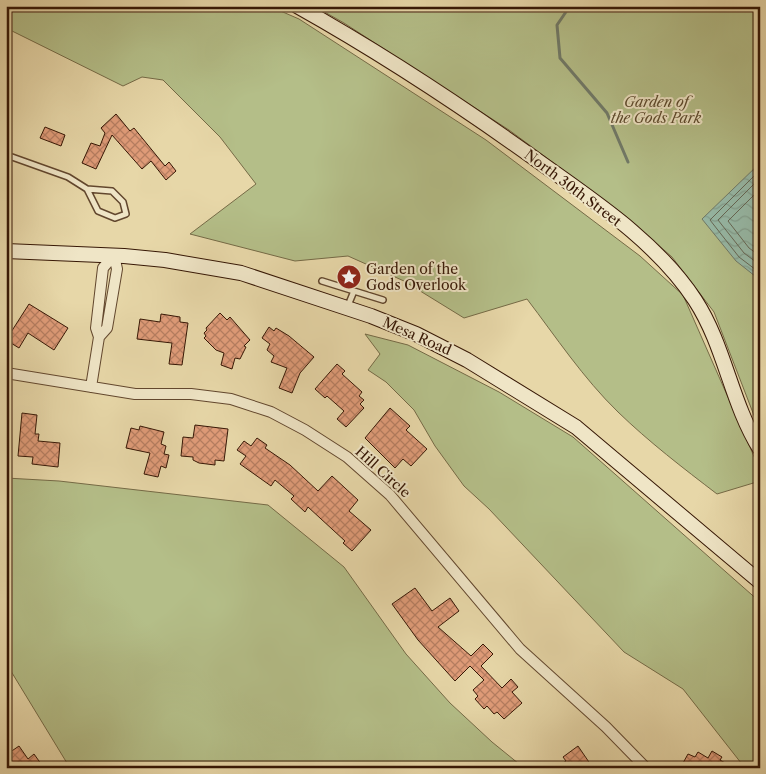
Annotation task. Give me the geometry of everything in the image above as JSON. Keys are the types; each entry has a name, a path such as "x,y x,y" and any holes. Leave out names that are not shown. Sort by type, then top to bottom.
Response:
{"main road":[{"name":"North 30th Street","path":"297,6 414,75 513,143 606,210 666,263 695,300 712,330 749,429 760,449"},
{"name":"Mesa Road","path":"6,251 114,255 174,261 241,273 395,325 439,345 553,411 591,439 760,582"}],"street":[{"path":"91,387 99,337 96,328 103,268 114,255"},
{"path":"99,337 107,328 112,301 117,269 114,255"},
{"path":"99,299 112,301"},
{"name":"Hill Circle","path":"6,372 153,396 210,395 250,404 287,420 347,457 370,476 406,511 520,649 606,727 646,768"}],"lane":[{"path":"6,158 12,157 68,176 87,189 98,211 115,218 126,214 123,202 112,191 87,189"},
{"path":"322,281 383,300"},
{"path":"347,308 354,291"}],"green space":[{"path":"6,6 269,6 299,19 486,140 640,256 683,295 760,470 760,481 717,494 642,434 605,399 570,357 527,299 464,318 404,281 348,256 295,261 190,234 256,184 220,137 163,80 142,77 123,86 6,28"},
{"name":"Garden of the Gods Park","path":"314,6 760,6 760,431 714,312 672,257 624,215 509,130 344,23"},
{"path":"365,334 408,345 499,392 573,437 760,602 760,768 745,768 683,689 624,652 489,509 464,486 435,446 414,410 386,382 368,370 380,354"},
{"path":"6,478 59,481 268,505 344,567 406,654 450,703 492,742 524,768 70,768 6,663"}],"water":[{"path":"760,163 760,280 736,261 702,219"}],"building":[{"path":"116,114 130,131 134,128 165,166 169,162 176,171 166,180 151,161 142,169 112,135 96,169 82,163 91,143 100,146 105,133 101,128"},
{"path":"45,127 65,135 61,146 40,138"},
{"path":"29,304 68,328 54,350 28,333 19,348 6,340"},
{"path":"220,313 227,320 230,317 250,340 244,346 246,347 240,359 235,358 232,369 221,365 224,353 216,350 204,338 206,336 204,333 207,330 206,328"},
{"path":"161,314 180,317 180,322 188,323 182,365 169,364 172,343 137,339 140,319 160,322"},
{"path":"269,327 274,331 276,328 289,336 314,357 300,373 292,393 279,388 287,368 271,362 274,356 267,350 270,344 262,338"},
{"path":"337,364 345,371 342,374 362,392 359,396 364,400 360,404 364,408 346,427 337,419 344,411 327,396 325,398 315,389"},
{"path":"390,408 410,426 406,430 427,449 411,466 403,459 395,468 365,438"},
{"path":"22,413 37,415 35,434 39,434 38,441 60,443 58,467 32,464 33,457 18,456"},
{"path":"195,425 228,429 224,461 215,460 215,465 199,463 193,460 193,457 181,456 183,437 193,438"},
{"path":"140,426 164,432 161,444 166,446 164,454 169,455 166,468 161,466 158,477 144,474 150,453 126,448 131,428 139,430"},
{"path":"257,438 267,445 265,448 290,465 318,491 332,476 358,500 349,511 371,530 352,551 343,543 345,541 308,507 305,512 291,499 294,496 275,480 271,486 240,464 246,456 237,450 244,441 251,446"},
{"path":"415,588 432,611 450,598 459,611 438,627 471,656 483,644 493,654 481,666 502,688 511,679 518,687 512,692 522,703 504,719 497,712 494,714 487,706 484,709 475,699 478,696 473,690 484,680 470,666 455,681 418,640 392,604"},
{"path":"19,746 28,759 34,754 44,768 6,768 11,763 6,755"},
{"path":"578,746 593,768 556,768 566,761 563,757"},
{"path":"712,751 722,757 720,760 734,768 691,768 683,763 688,754 695,757 698,752 708,758"}],"waterway":[{"path":"570,6 557,25 560,58 607,113 628,162"}],"place":[{"name":"Garden of the Gods Overlook","path":"349,277"}]}
